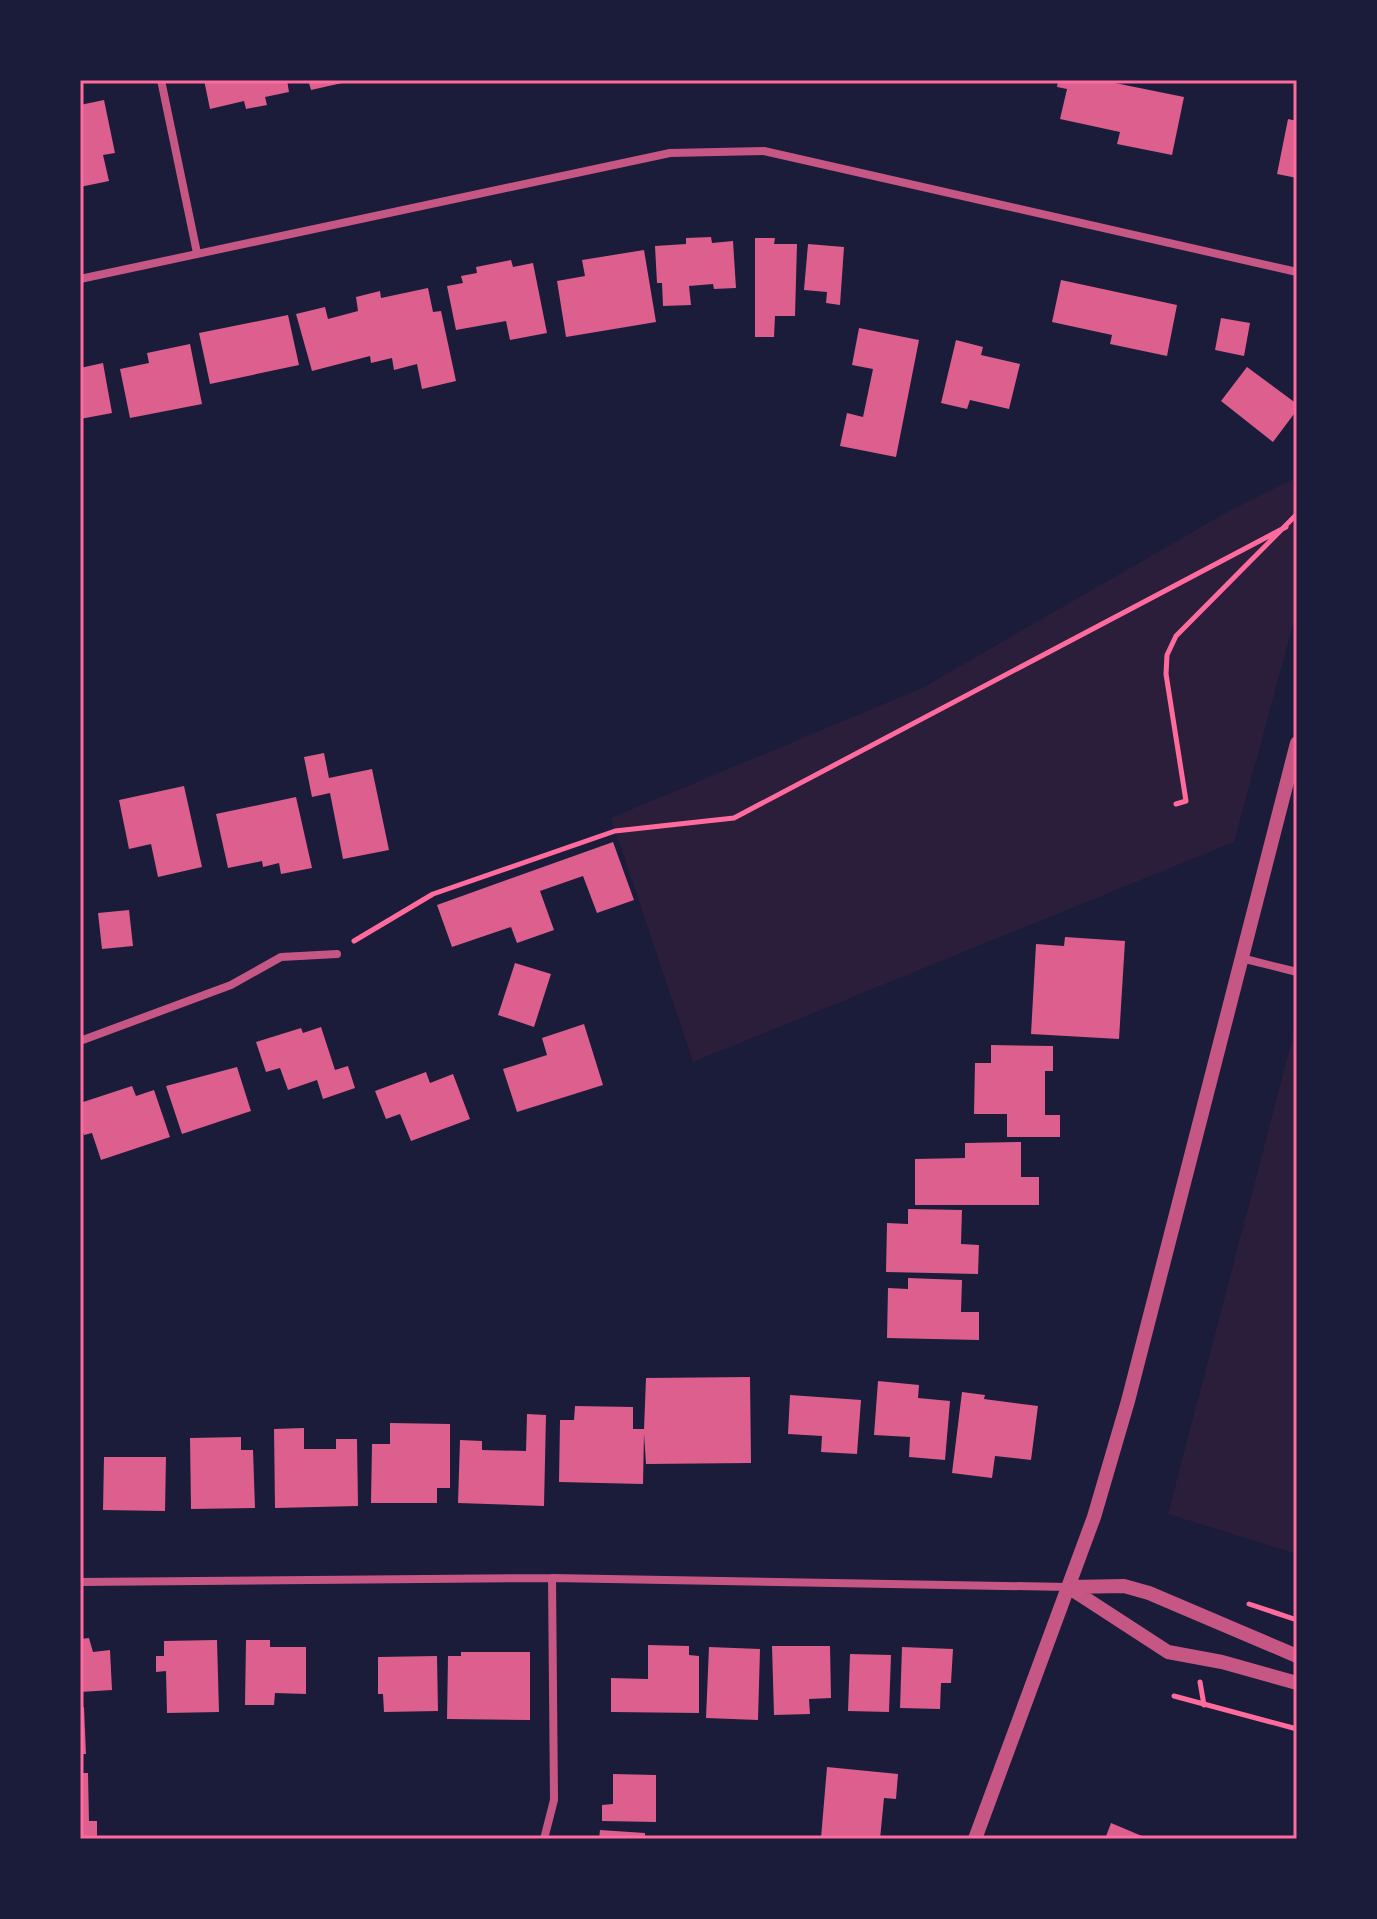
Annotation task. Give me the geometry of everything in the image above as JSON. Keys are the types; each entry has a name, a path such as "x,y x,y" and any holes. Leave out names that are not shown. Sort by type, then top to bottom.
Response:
{"street":[{"path":"161,80 197,253"},
{"path":"80,279 670,153 764,151 1297,272"},
{"path":"975,1839 1094,1517 1128,1401 1297,743"},
{"path":"80,1041 231,985 281,957 337,954"},
{"path":"1241,958 1297,972"},
{"path":"544,1839 554,1800 552,1578"},
{"path":"80,1582 552,1578 1124,1586 1149,1593 1297,1656"},
{"path":"1068,1587 1168,1652 1222,1662 1297,1683"}],"path":[{"path":"1176,804 1186,801 1166,674 1167,655 1176,636 1297,514"},
{"path":"337,954 358,937 433,894 615,831 734,818 1286,527"},
{"path":"1236,1598 1297,1620"},
{"path":"1174,1696 1297,1729"}],"shaded area":[{"path":"1297,477 1297,610 1234,842 693,1062 611,818 922,688 1229,511"},
{"path":"1297,1021 1297,1554 1168,1514"}],"building":[{"path":"204,80 287,80 289,92 265,97 267,105 246,109 244,101 210,109"},
{"path":"308,80 351,80 351,81 311,90"},
{"path":"1058,80 1116,80 1115,83 1184,97 1172,155 1117,144 1120,132 1060,119 1067,89 1057,87"},
{"path":"104,100 115,153 103,155 109,181 80,187 80,105"},
{"path":"1288,119 1297,121 1297,178 1277,174"},
{"path":"711,237 712,243 733,241 736,288 714,289 713,284 689,286 691,305 663,306 662,283 657,283 655,246 686,244 686,238"},
{"path":"755,238 775,238 774,244 797,244 795,316 775,316 774,337 755,337"},
{"path":"808,244 844,247 840,305 826,303 827,292 804,290"},
{"path":"644,250 656,322 566,337 557,281 585,276 582,260"},
{"path":"511,260 513,267 533,263 547,333 510,340 506,321 456,330 447,286 463,283 461,276 477,273 476,267"},
{"path":"1061,280 1177,305 1167,356 1110,344 1112,335 1052,322"},
{"path":"428,288 433,312 441,311 456,381 422,389 417,364 394,370 392,358 371,363 370,356 312,371 296,314 325,307 328,319 358,311 356,297 380,291 381,298"},
{"path":"288,315 299,365 210,384 199,333"},
{"path":"1221,318 1250,323 1244,356 1215,350"},
{"path":"859,328 919,340 896,457 840,446 847,413 863,417 873,369 852,365"},
{"path":"956,340 983,347 981,355 1020,364 1009,409 970,400 967,409 941,403"},
{"path":"190,344 202,404 130,418 120,369 149,363 147,353"},
{"path":"103,363 112,413 80,419 80,368"},
{"path":"1247,367 1297,404 1297,410 1273,442 1221,401"},
{"path":"324,753 329,778 372,769 389,850 343,859 330,793 312,797 304,757"},
{"path":"184,786 202,867 158,877 151,844 129,849 119,800"},
{"path":"296,797 312,868 281,874 279,863 263,867 262,861 228,868 216,814"},
{"path":"613,842 634,900 597,913 583,876 540,891 554,930 517,943 511,927 452,947 437,905"},
{"path":"129,910 133,946 102,949 98,913"},
{"path":"1065,937 1125,941 1119,1039 1031,1034 1036,944 1064,946"},
{"path":"515,963 551,974 534,1027 498,1015"},
{"path":"584,1024 603,1085 517,1112 503,1069 547,1055 542,1038"},
{"path":"321,1027 335,1070 348,1066 355,1088 323,1099 317,1080 288,1090 280,1068 266,1072 256,1042 301,1028 303,1033"},
{"path":"991,1045 1053,1046 1053,1071 1045,1071 1045,1115 1060,1115 1060,1137 1007,1137 1007,1114 974,1114 975,1063 991,1063"},
{"path":"237,1067 251,1111 182,1134 166,1086"},
{"path":"426,1072 430,1083 453,1074 470,1119 411,1141 400,1114 386,1119 375,1091"},
{"path":"132,1086 136,1096 154,1090 170,1137 101,1160 92,1133 84,1135 80,1123 80,1103"},
{"path":"1021,1142 1021,1177 1039,1177 1039,1205 915,1205 915,1159 965,1158 965,1143"},
{"path":"908,1209 962,1210 961,1244 979,1245 978,1274 886,1272 887,1223 908,1224"},
{"path":"908,1278 962,1280 961,1312 979,1312 979,1340 887,1338 888,1288 908,1289"},
{"path":"750,1377 751,1463 646,1464 644,1434 643,1484 559,1482 560,1420 574,1420 575,1406 633,1407 633,1429 644,1429 646,1378"},
{"path":"878,1381 919,1385 918,1398 950,1401 945,1460 909,1457 910,1437 874,1435"},
{"path":"962,1392 985,1395 984,1399 1038,1406 1031,1460 995,1456 992,1478 952,1473"},
{"path":"790,1395 861,1400 857,1454 821,1452 822,1436 788,1434"},
{"path":"527,1414 546,1415 544,1506 458,1503 460,1440 482,1441 482,1450 526,1451"},
{"path":"390,1423 450,1424 450,1488 437,1488 437,1503 371,1503 372,1444 390,1444"},
{"path":"304,1428 304,1449 336,1449 336,1439 357,1439 358,1506 275,1508 274,1429"},
{"path":"241,1437 241,1450 253,1450 255,1508 191,1509 190,1438"},
{"path":"104,1457 166,1457 165,1511 103,1510"},
{"path":"89,1638 93,1652 110,1650 112,1690 80,1692 80,1639"},
{"path":"217,1640 219,1712 167,1713 166,1671 156,1672 156,1656 164,1656 164,1641"},
{"path":"246,1640 270,1640 270,1647 306,1647 306,1694 275,1693 274,1705 245,1705"},
{"path":"648,1645 689,1646 689,1655 699,1656 699,1713 611,1712 611,1678 648,1679"},
{"path":"772,1646 830,1646 831,1698 809,1699 810,1714 774,1715"},
{"path":"709,1647 760,1649 758,1720 706,1718"},
{"path":"902,1647 953,1649 951,1683 941,1683 940,1709 900,1708"},
{"path":"461,1652 530,1652 530,1720 447,1719 448,1656 461,1656"},
{"path":"850,1654 891,1655 889,1712 848,1711"},
{"path":"437,1656 438,1711 384,1712 383,1694 378,1694 378,1657"},
{"path":"84,1707 86,1754 80,1754 80,1708"},
{"path":"827,1767 898,1774 896,1799 884,1798 880,1839 821,1838"},
{"path":"80,1773 88,1773 89,1821 97,1821 97,1839 80,1839"},
{"path":"613,1774 656,1775 656,1822 602,1821 602,1805 613,1804"},
{"path":"1111,1823 1149,1839 1105,1839"},
{"path":"600,1830 645,1833 645,1839 599,1839"}]}
